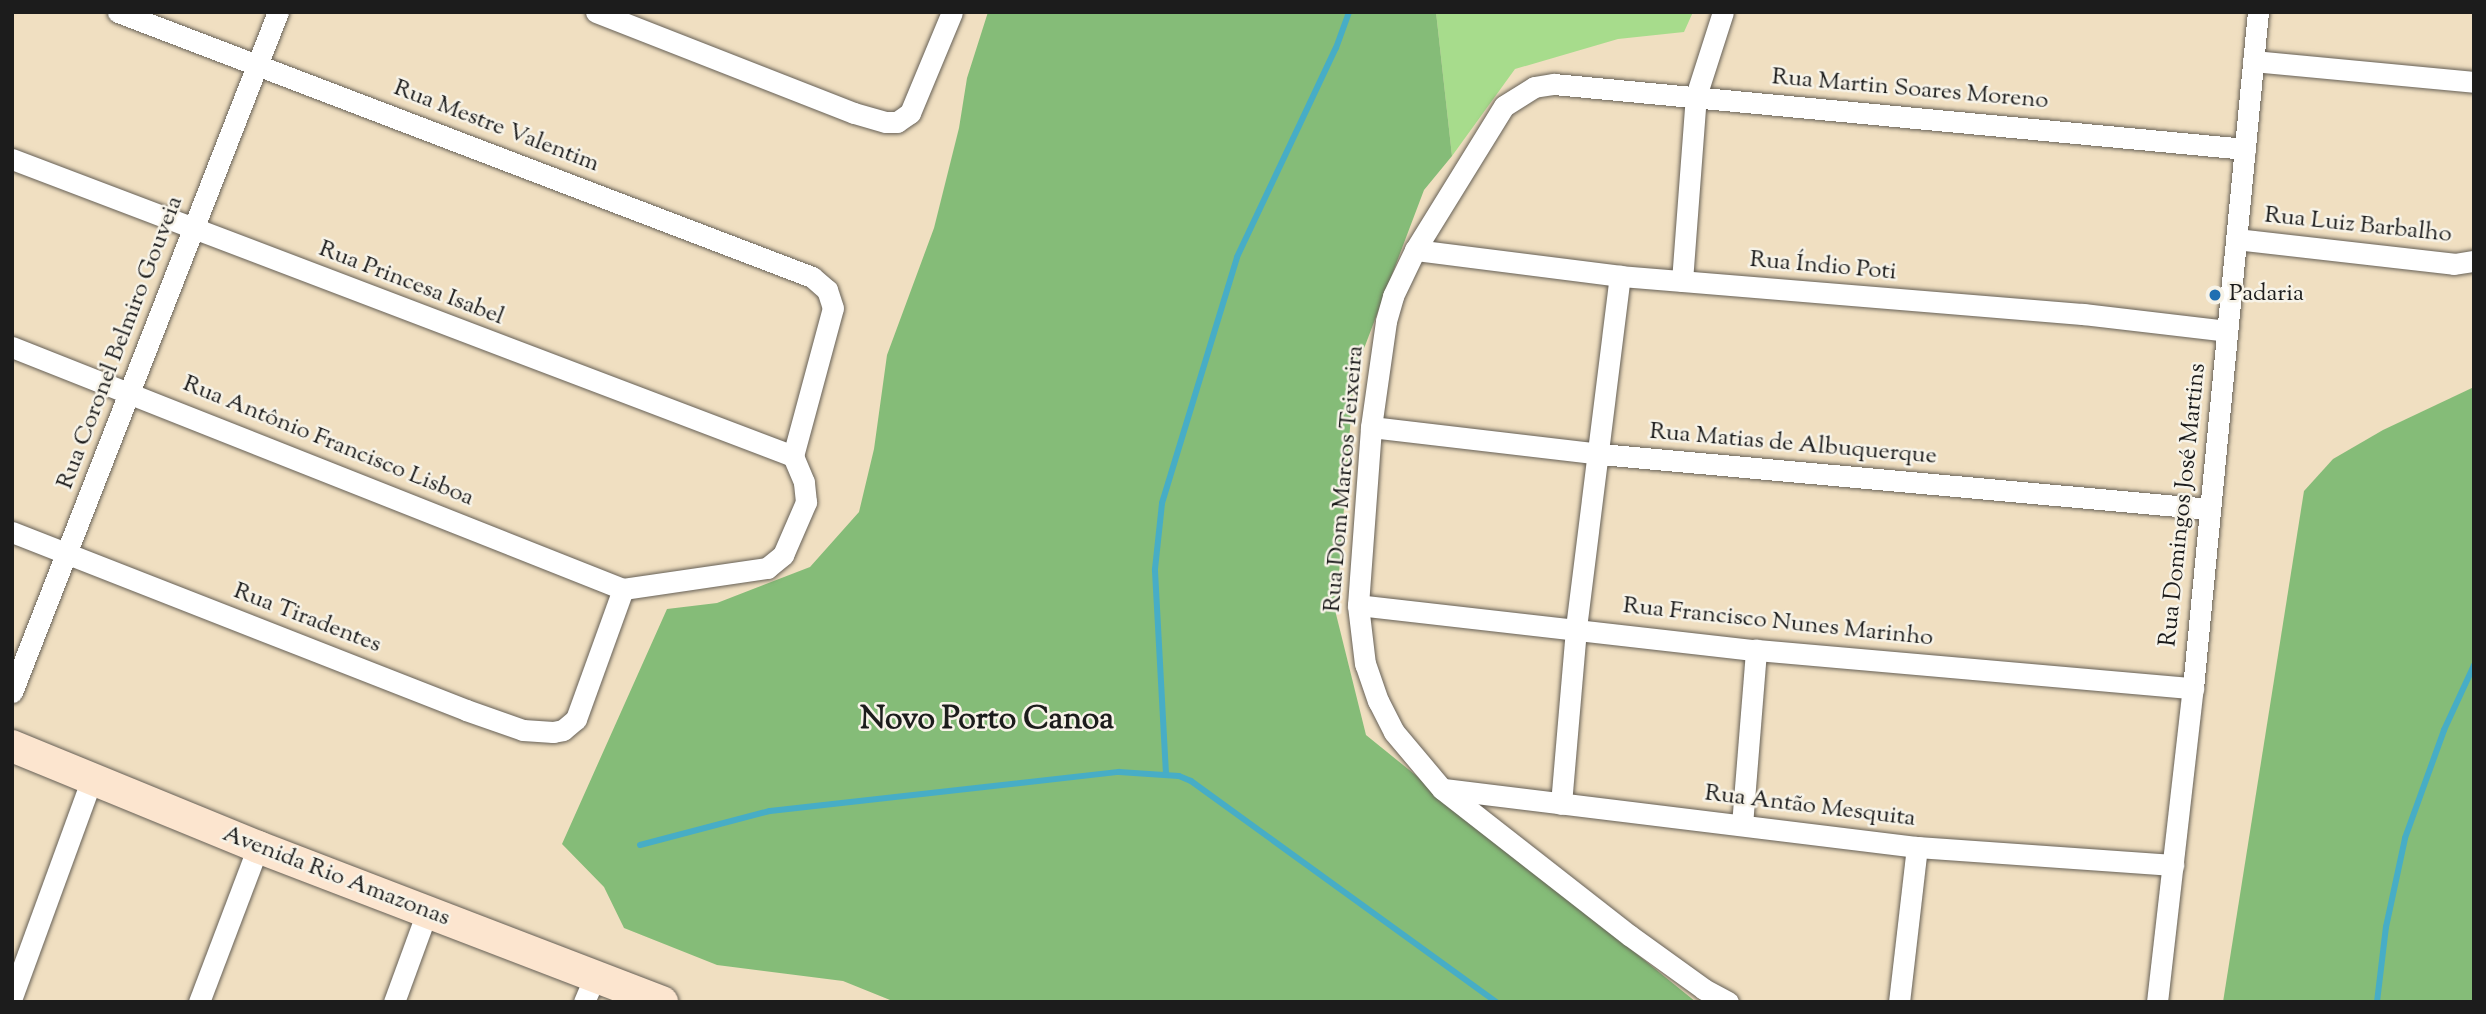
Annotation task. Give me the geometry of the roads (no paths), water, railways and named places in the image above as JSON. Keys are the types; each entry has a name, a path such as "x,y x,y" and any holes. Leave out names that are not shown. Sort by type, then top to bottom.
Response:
{"street":[{"name":"Rua Mestre Valentim","path":"118,12 812,277 827,290 833,308 793,456"},
{"name":"Rua Coronel Belmiro Gouveia","path":"12,692 278,12"},
{"path":"596,12 853,113 887,122 905,118 917,98 952,12"},
{"path":"1682,281 1696,96 1723,12"},
{"name":"Rua Domingos José Martins","path":"2157,1002 2193,688 2258,12"},
{"path":"2253,61 2474,82"},
{"name":"Rua Martin Soares Moreno","path":"1570,83 2245,149"},
{"name":"Rua Dom Marcos Teixeira","path":"1570,83 1534,87 1504,106 1415,250 1393,296 1386,321 1371,428 1359,605 1365,664 1378,701 1394,732 1442,789 1629,935 1704,989 1728,1002"},
{"name":"Rua Princesa Isabel","path":"12,159 793,456"},
{"name":"Rua Luiz Barbalho","path":"2236,239 2454,264 2474,261"},
{"name":"Rua Índio Poti","path":"1415,250 1620,276 2083,314 2227,331"},
{"path":"1560,804 1576,628 1600,454 1620,276"},
{"name":"Rua Antônio Francisco Lisboa","path":"12,347 130,391 623,589"},
{"name":"Rua Matias de Albuquerque","path":"1371,428 1600,454 2210,509"},
{"path":"623,589 754,570 776,563 783,555 806,502 804,482 793,456"},
{"name":"Rua Tiradentes","path":"12,533 523,730 563,730 571,726 579,712 623,589"},
{"name":"Rua Francisco Nunes Marinho","path":"1359,605 1756,650 2193,688"},
{"path":"1742,825 1756,650"},
{"name":"Avenida Rio Amazonas","path":"12,746 258,847 428,912 589,989 662,1002"},
{"path":"12,997 92,780"},
{"name":"Rua Antão Mesquita","path":"1442,789 1917,847 2173,865"},
{"path":"199,1002 258,847"},
{"path":"1899,1002 1917,847"},
{"path":"394,1002 428,912"}],"waterway":[{"path":"1166,774 1155,569 1162,503 1237,257 1336,48 1349,12"},
{"path":"2377,1002 2386,927 2405,838 2444,730 2474,665"},
{"path":"640,845 770,811 1119,772 1179,776 1191,781 1496,1002"}],"place":[{"name":"Padaria","path":"2215,295"}],"district":[{"name":"Novo Porto Canoa","path":"987,720"}]}
